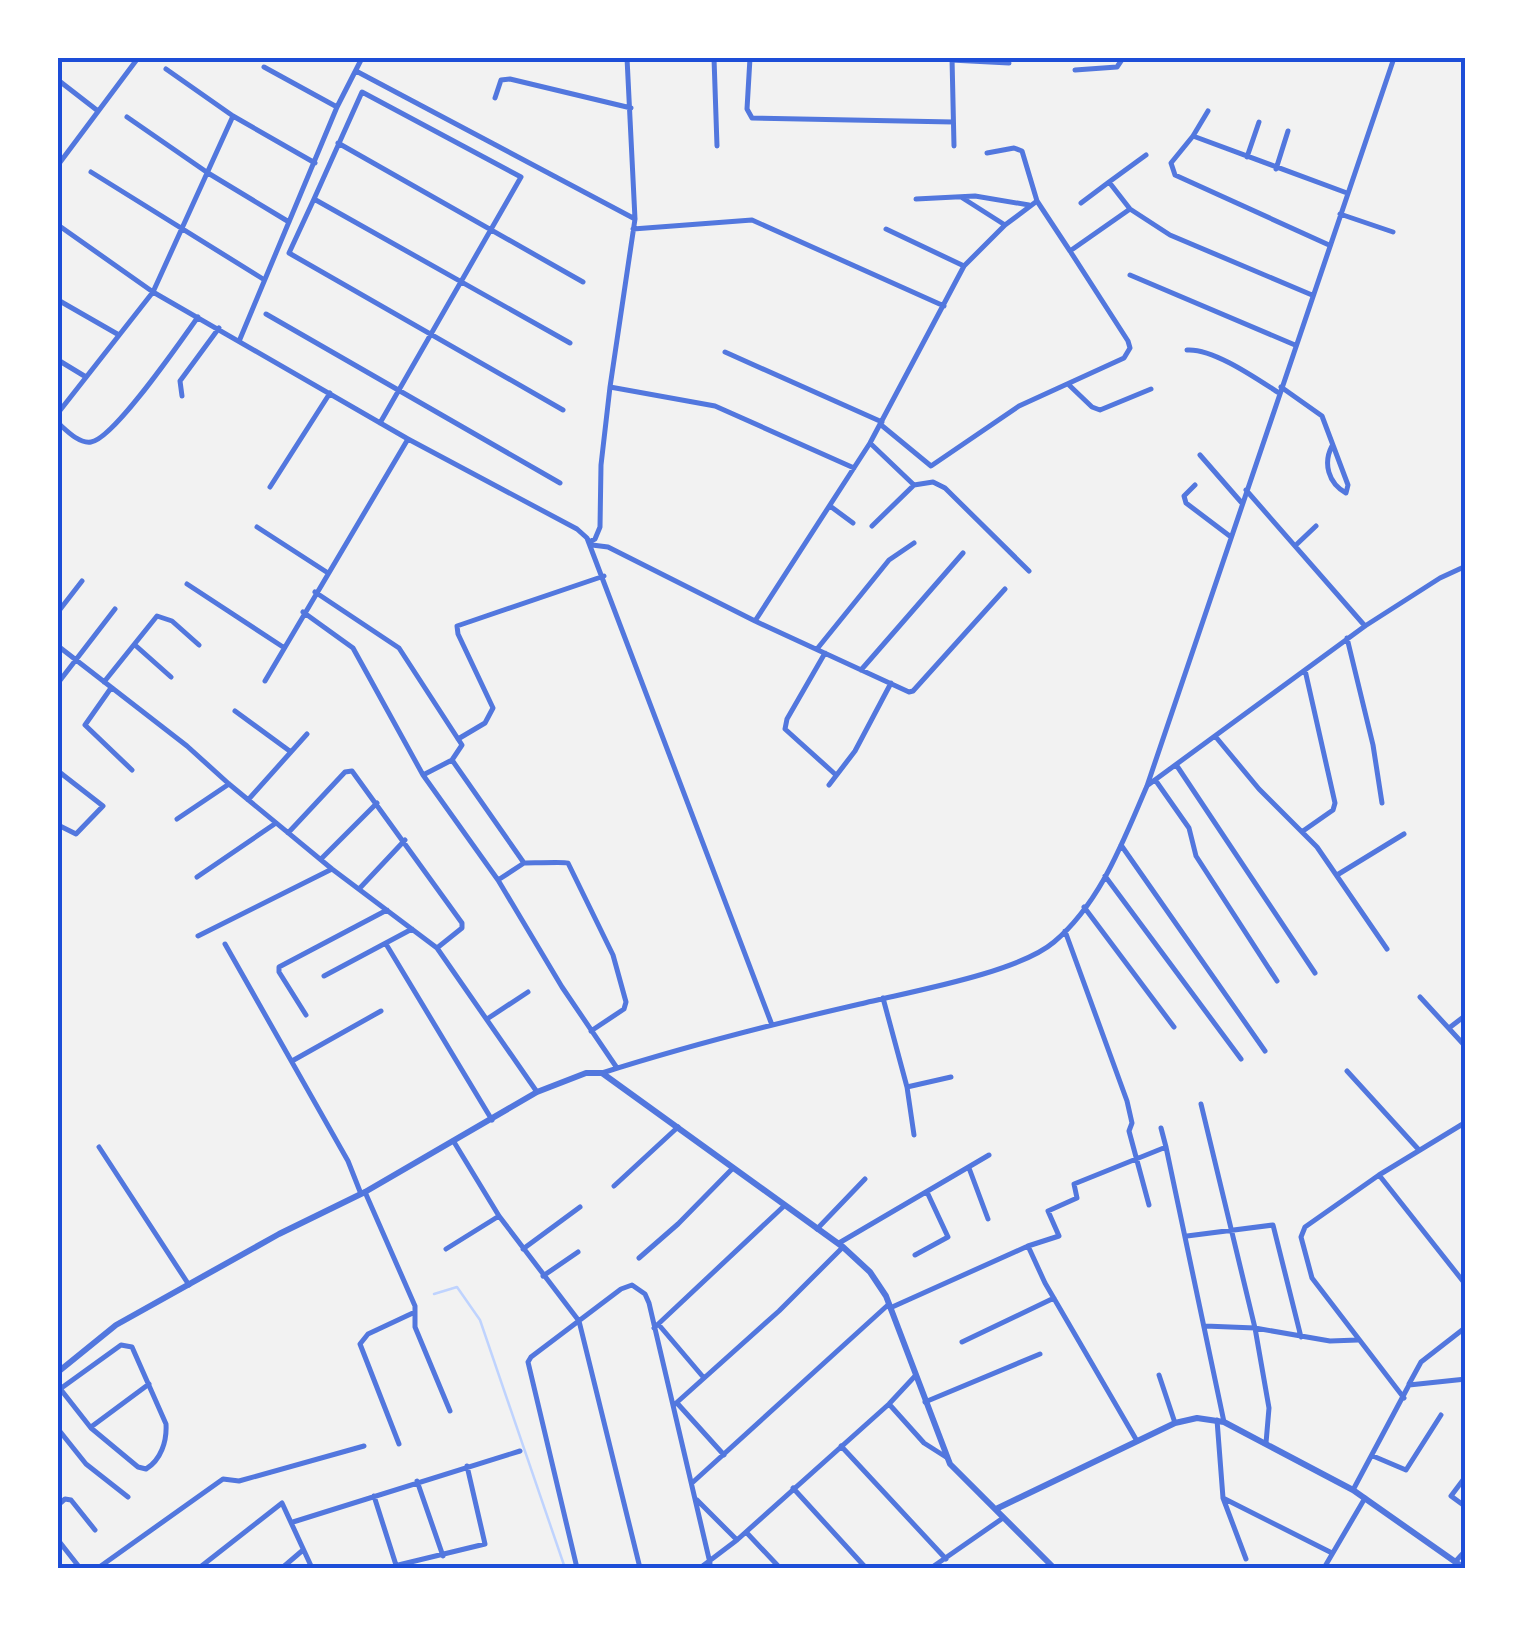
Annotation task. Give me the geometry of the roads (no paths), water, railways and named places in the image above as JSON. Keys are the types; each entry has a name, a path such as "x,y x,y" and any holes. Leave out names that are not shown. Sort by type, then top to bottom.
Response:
{"street":[{"path":"122,58 132,65"},
{"path":"58,165 138,58"},
{"path":"239,340 337,107 362,58"},
{"path":"590,543 600,527 601,465 635,220 627,58"},
{"path":"714,58 717,146"},
{"path":"750,58 747,110 752,118 953,122"},
{"path":"1075,70 1117,67 1123,58"},
{"path":"58,1372 116,1325 363,1193 537,1092 586,1074 973,977 1043,950 1066,931 1105,876 1147,786 1394,58"},
{"path":"954,146 952,59 1008,63"},
{"path":"264,67 337,107"},
{"path":"166,68 233,116 315,164"},
{"path":"356,72 635,220"},
{"path":"496,98 501,80 510,79 630,108"},
{"path":"58,80 98,111"},
{"path":"380,424 399,392 432,334 463,280 492,229 520,182 518,174 362,92 290,255 432,334 563,410"},
{"path":"1208,111 1171,163 1174,175 1329,244"},
{"path":"58,413 153,292 233,116"},
{"path":"126,117 289,222"},
{"path":"1247,157 1259,122"},
{"path":"1276,170 1288,130"},
{"path":"1193,136 1346,194"},
{"path":"338,142 583,282"},
{"path":"726,352 881,423 931,466 1019,406 1124,358 1130,348 1037,201 1022,151 1006,148 987,153"},
{"path":"1081,202 1146,155"},
{"path":"91,172 264,279"},
{"path":"1110,182 1130,209 1170,234 1312,295"},
{"path":"916,199 961,197 1028,205"},
{"path":"961,197 1006,224"},
{"path":"314,199 570,342"},
{"path":"755,621 870,443 964,266 1006,224 1037,201"},
{"path":"1070,251 1130,209"},
{"path":"1340,214 1393,232"},
{"path":"634,229 752,220 944,306"},
{"path":"58,225 153,292 380,424 577,529 590,543 772,1025"},
{"path":"886,229 964,266"},
{"path":"58,240 64,231"},
{"path":"1130,274 1296,344"},
{"path":"58,300 118,335"},
{"path":"266,314 560,483"},
{"path":"58,423 86,443 99,439 123,416 198,317"},
{"path":"182,396 180,380 220,328"},
{"path":"1186,350 1198,350 1247,372 1322,416 1348,485 1346,493 1328,470 1327,455 1332,446"},
{"path":"58,360 86,377"},
{"path":"1069,384 1100,410 1151,389"},
{"path":"610,387 715,406 854,468"},
{"path":"270,486 330,393"},
{"path":"265,680 408,439"},
{"path":"870,443 914,485"},
{"path":"1200,455 1242,503"},
{"path":"872,526 914,485 934,482 945,488 1029,571"},
{"path":"1195,485 1184,496 1186,502 1230,537"},
{"path":"1246,490 1365,626"},
{"path":"830,506 853,523"},
{"path":"1296,544 1316,526"},
{"path":"257,527 328,573"},
{"path":"590,543 608,546 755,621 913,691 1004,589"},
{"path":"817,649 888,560 914,543"},
{"path":"861,670 963,553"},
{"path":"1147,786 1365,626 1466,566"},
{"path":"458,739 485,723 493,708 457,626 604,576"},
{"path":"58,612 82,581"},
{"path":"187,584 283,647"},
{"path":"315,592 399,648 458,739 462,750 452,760 423,775"},
{"path":"58,683 115,609"},
{"path":"303,612 353,648 423,775 498,880 590,1031 618,1068"},
{"path":"104,682 160,616 172,621 199,646"},
{"path":"1348,638 1382,802"},
{"path":"135,645 171,677"},
{"path":"58,646 187,746 332,869 437,948 537,1092"},
{"path":"825,653 785,729 836,775"},
{"path":"1303,831 1335,806 1305,670"},
{"path":"829,784 855,750 891,683"},
{"path":"111,688 85,725 132,770"},
{"path":"235,712 291,752"},
{"path":"248,800 307,734"},
{"path":"1215,736 1258,788 1303,831 1387,949"},
{"path":"452,760 524,863"},
{"path":"1177,766 1315,973"},
{"path":"288,833 347,770 352,771 463,926 437,948"},
{"path":"58,771 104,806 78,833 70,834 58,825"},
{"path":"1156,782 1189,828 1196,856 1277,981"},
{"path":"178,819 228,784"},
{"path":"321,858 376,804"},
{"path":"197,877 276,823"},
{"path":"1336,876 1404,834"},
{"path":"358,889 405,840"},
{"path":"1121,845 1265,1051"},
{"path":"498,880 524,863 568,863 614,955 626,1006 590,1031"},
{"path":"198,936 332,869"},
{"path":"1105,876 1241,1058"},
{"path":"1084,908 1174,1027"},
{"path":"306,1015 279,967 387,910"},
{"path":"324,976 412,929"},
{"path":"1066,931 1127,1101 1132,1122 1128,1130 1149,1205"},
{"path":"225,944 348,1161 415,1312 415,1326 450,1411"},
{"path":"386,944 492,1120"},
{"path":"487,1018 528,992"},
{"path":"1420,997 1466,1047"},
{"path":"883,998 914,1135"},
{"path":"292,1061 381,1011"},
{"path":"1449,1028 1466,1014"},
{"path":"1347,1071 1419,1150"},
{"path":"602,1073 841,1245 870,1272 890,1306 946,1457 1054,1568"},
{"path":"906,1087 950,1077"},
{"path":"1201,1104 1255,1328 1269,1408 1266,1444"},
{"path":"1404,1398 1312,1278 1301,1236 1306,1227 1380,1175 1466,1122"},
{"path":"614,1186 678,1127"},
{"path":"1161,1128 1205,1326 1220,1421 1223,1498 1246,1560"},
{"path":"454,1142 499,1216 579,1321 640,1568"},
{"path":"99,1148 189,1284"},
{"path":"692,1484 890,1306 1059,1236 1048,1212 1077,1198 1074,1184 1166,1148"},
{"path":"675,1404 779,1311 841,1245 989,1155"},
{"path":"639,1258 733,1168"},
{"path":"968,1168 988,1219"},
{"path":"1380,1175 1466,1285"},
{"path":"817,1229 865,1179"},
{"path":"915,1255 948,1237 927,1192"},
{"path":"657,1327 784,1206"},
{"path":"523,1248 580,1207"},
{"path":"446,1249 499,1216"},
{"path":"1187,1236 1273,1225 1301,1337"},
{"path":"1028,1246 1137,1441"},
{"path":"544,1276 578,1252"},
{"path":"576,1568 528,1365 532,1356 621,1289 632,1285 645,1294 657,1327 710,1562"},
{"path":"962,1342 1054,1298"},
{"path":"399,1444 360,1344 368,1334 415,1312"},
{"path":"1205,1326 1358,1340"},
{"path":"657,1327 704,1378"},
{"path":"1353,1490 1422,1362 1466,1327"},
{"path":"124,1345 132,1347 149,1384 166,1424 166,1438 153,1464 142,1470 91,1428 59,1388 124,1345"},
{"path":"925,1402 1040,1354"},
{"path":"1160,1374 1174,1423"},
{"path":"700,1568 746,1532 916,1375"},
{"path":"1409,1385 1466,1379"},
{"path":"91,1428 149,1384"},
{"path":"675,1404 724,1456"},
{"path":"889,1404 924,1443 946,1457"},
{"path":"1373,1456 1406,1470 1441,1416"},
{"path":"996,1509 1174,1423 1197,1418 1220,1421 1353,1490 1464,1568"},
{"path":"58,1429 86,1464 128,1496"},
{"path":"98,1568 223,1479 239,1481 364,1446"},
{"path":"841,1446 943,1564"},
{"path":"293,1522 520,1450"},
{"path":"386,1568 482,1547 487,1542 467,1466"},
{"path":"1466,1476 1451,1496 1466,1507"},
{"path":"417,1481 443,1556"},
{"path":"793,1488 866,1568"},
{"path":"374,1496 396,1566"},
{"path":"694,1497 737,1540"},
{"path":"1223,1498 1332,1553"},
{"path":"1324,1568 1365,1498"},
{"path":"58,1505 65,1499 71,1500 95,1530"},
{"path":"199,1568 279,1503 285,1504 312,1568"},
{"path":"931,1568 943,1564 1004,1518"},
{"path":"746,1532 780,1568"},
{"path":"58,1540 80,1568"},
{"path":"282,1568 303,1550"},
{"path":"1456,1562 1466,1550"}],"waterway":[{"path":"434,1294 457,1287 480,1320 565,1568"}]}
